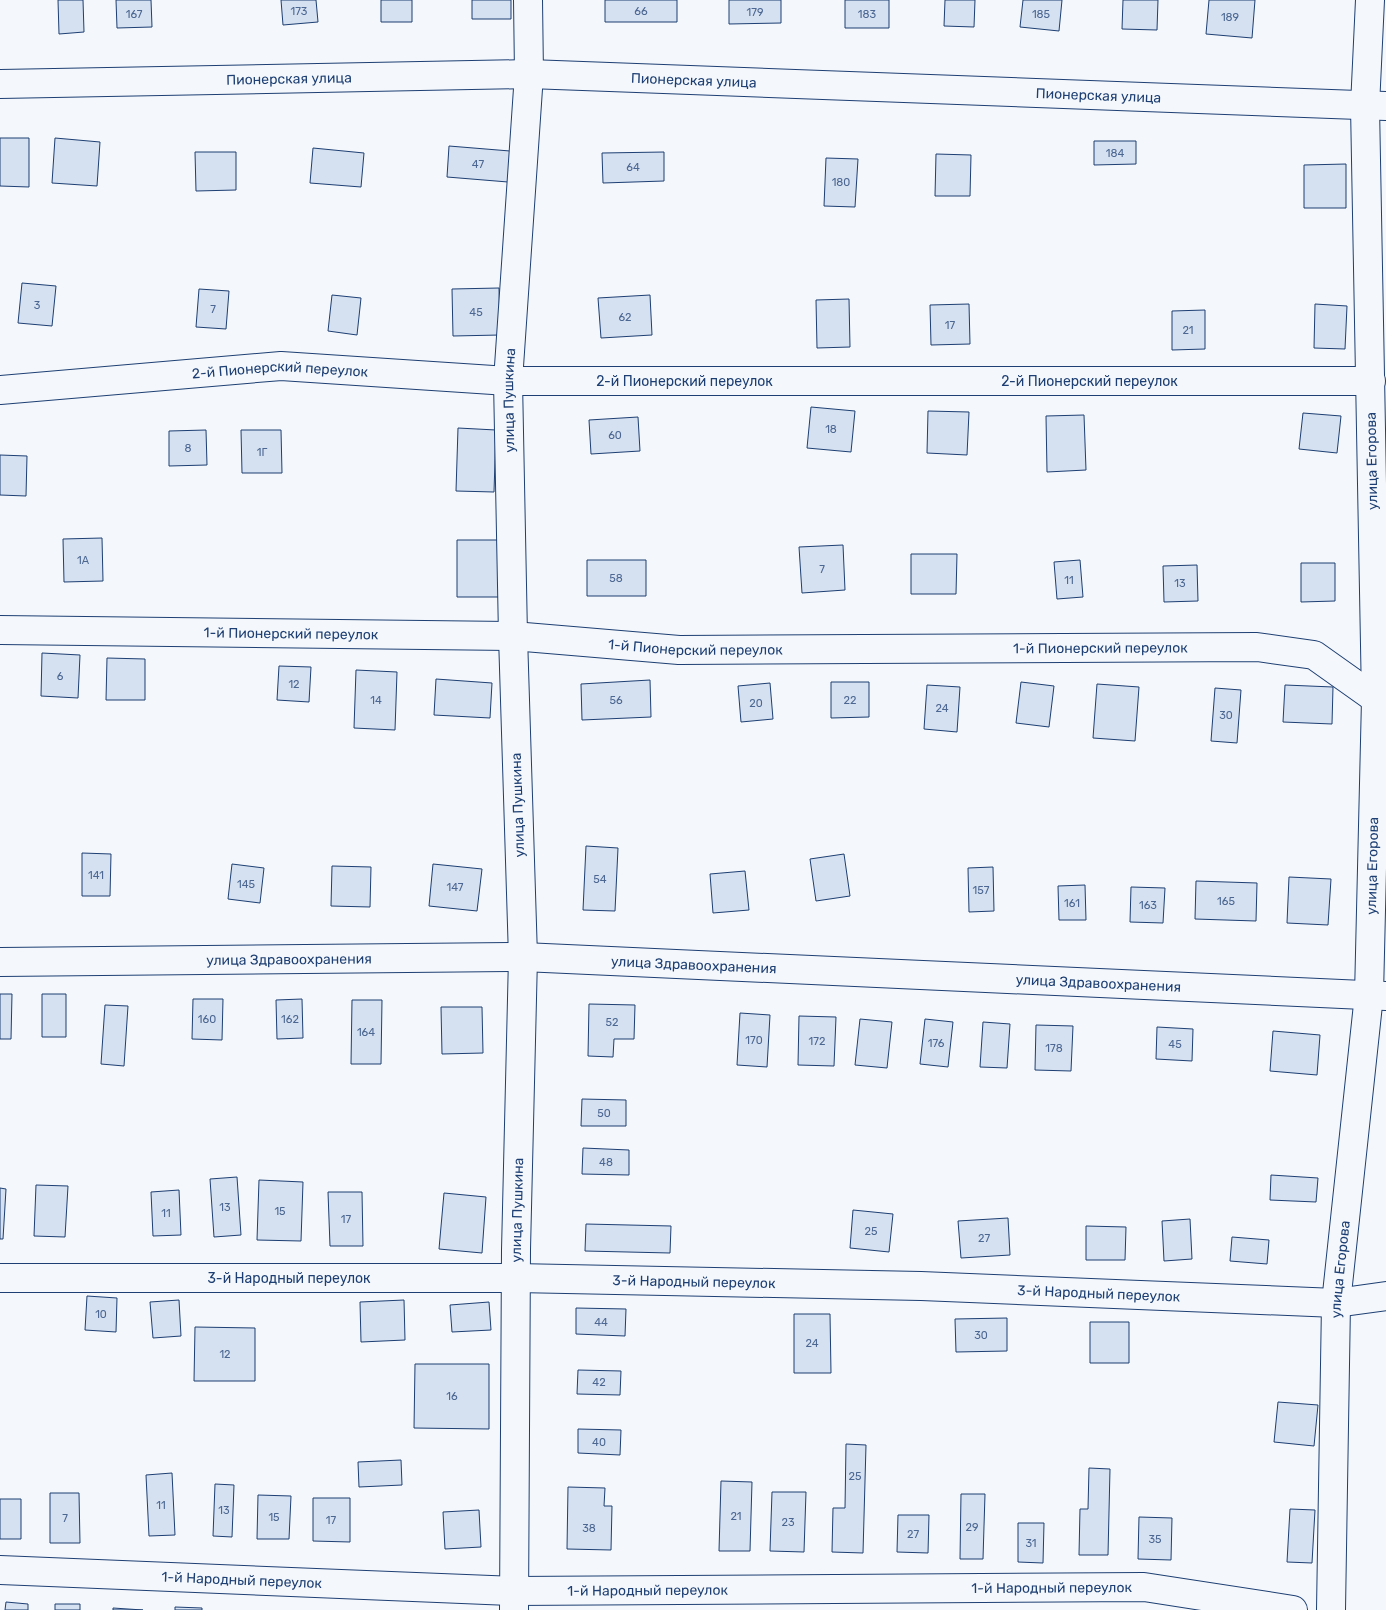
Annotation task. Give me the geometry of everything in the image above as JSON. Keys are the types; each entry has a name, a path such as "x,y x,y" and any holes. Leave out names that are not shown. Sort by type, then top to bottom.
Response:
{"street":[{"name":"улица Пушкина","path":"514,1601 516,1278 523,957 513,636 508,381 529,74 528,0"},
{"name":"улица Егорова","path":"1331,1610 1336,1304 1377,995 1376,700 1371,381 1375,106 1370,0"},
{"name":"Пионерская улица","path":"0,84 529,74 1375,106"},
{"name":"2-й Пионерский переулок","path":"0,390 280,366 508,381 1371,381"},
{"name":"1-й Пионерский переулок","path":"0,630 513,636 679,650 1257,647 1314,655 1376,700"},
{"name":"улица Здравоохранения","path":"0,962 523,957 1377,995"},
{"name":"3-й Народный переулок","path":"0,1278 516,1278 921,1286 1336,1304 1386,1296"},
{"name":"1-й Народный переулок","path":"0,1570 514,1601 1144,1587 1293,1610"}],"building":[{"path":"58,0 83,0 84,32 59,34"},
{"path":"116,0 151,0 152,27 117,28"},
{"path":"281,0 316,0 318,22 283,25"},
{"path":"381,0 412,0 412,22 381,22"},
{"path":"472,0 511,0 511,19 472,19"},
{"path":"605,0 677,0 677,22 605,22"},
{"path":"729,0 781,0 781,23 729,24"},
{"path":"845,0 889,0 889,28 845,28"},
{"path":"945,0 975,0 974,27 944,26"},
{"path":"1023,0 1062,0 1059,31 1020,27"},
{"path":"1123,0 1158,0 1157,30 1122,29"},
{"path":"1209,0 1255,0 1252,38 1206,34"},
{"path":"0,138 29,138 29,187 0,186"},
{"path":"55,138 100,142 97,186 52,183"},
{"path":"1094,141 1136,141 1136,164 1094,165"},
{"path":"449,146 510,151 508,182 447,177"},
{"path":"313,148 364,153 361,187 310,183"},
{"path":"195,152 236,152 236,190 196,191"},
{"path":"664,152 664,181 603,183 602,153"},
{"path":"936,154 971,155 970,196 935,196"},
{"path":"826,158 858,159 855,207 824,206"},
{"path":"1346,164 1346,208 1304,208 1304,165"},
{"path":"22,283 56,286 52,326 18,323"},
{"path":"499,288 500,335 453,336 452,289"},
{"path":"199,289 229,291 226,329 196,327"},
{"path":"332,295 361,298 357,335 328,331"},
{"path":"650,295 652,335 601,338 598,298"},
{"path":"849,299 850,347 817,348 816,300"},
{"path":"969,304 970,344 931,345 930,305"},
{"path":"1315,304 1347,306 1345,349 1314,348"},
{"path":"1205,310 1205,349 1172,350 1172,311"},
{"path":"811,407 855,411 851,452 807,448"},
{"path":"928,411 969,412 967,455 927,453"},
{"path":"1303,413 1341,416 1337,453 1299,449"},
{"path":"1084,415 1086,470 1047,472 1046,416"},
{"path":"638,417 640,451 591,454 589,420"},
{"path":"458,428 496,430 494,492 456,491"},
{"path":"206,430 207,465 169,466 169,431"},
{"path":"241,430 281,430 282,473 242,473"},
{"path":"0,455 27,456 26,496 0,495"},
{"path":"102,538 103,581 64,582 63,539"},
{"path":"457,540 499,540 499,597 457,597"},
{"path":"843,545 845,590 802,593 799,547"},
{"path":"911,554 957,554 956,594 911,594"},
{"path":"587,560 646,560 646,596 587,596"},
{"path":"1080,560 1083,597 1057,599 1054,562"},
{"path":"1301,563 1335,563 1335,601 1301,602"},
{"path":"1197,565 1198,601 1164,602 1163,566"},
{"path":"42,653 80,655 78,698 41,696"},
{"path":"107,658 145,659 145,700 106,700"},
{"path":"279,666 311,667 309,702 277,700"},
{"path":"356,670 397,672 395,730 354,728"},
{"path":"436,679 492,683 490,718 434,715"},
{"path":"650,680 651,717 582,720 581,684"},
{"path":"831,682 869,682 869,717 831,718"},
{"path":"1021,682 1054,686 1049,727 1016,723"},
{"path":"770,683 773,719 741,722 738,686"},
{"path":"1097,684 1139,687 1135,741 1093,738"},
{"path":"927,685 960,687 957,732 924,729"},
{"path":"1285,685 1333,687 1332,724 1283,722"},
{"path":"1215,688 1241,690 1237,743 1211,741"},
{"path":"586,846 618,848 615,911 583,910"},
{"path":"82,853 111,854 110,896 82,896"},
{"path":"844,854 850,896 816,901 810,859"},
{"path":"232,864 264,868 260,903 228,899"},
{"path":"433,864 482,869 477,911 429,906"},
{"path":"332,866 371,867 370,907 331,906"},
{"path":"993,867 994,911 969,912 968,868"},
{"path":"745,871 749,910 713,913 710,874"},
{"path":"1289,877 1331,879 1328,925 1287,923"},
{"path":"1196,881 1257,883 1256,921 1195,919"},
{"path":"1085,885 1086,920 1059,920 1058,886"},
{"path":"1131,887 1165,888 1163,923 1130,922"},
{"path":"0,994 12,994 11,1039 0,1039"},
{"path":"42,994 66,994 66,1037 42,1037"},
{"path":"193,999 223,999 222,1040 192,1039"},
{"path":"302,999 303,1038 277,1039 276,1000"},
{"path":"352,1000 382,1000 381,1064 351,1064"},
{"path":"589,1004 635,1005 634,1039 614,1039 613,1057 588,1056"},
{"path":"105,1005 128,1006 124,1066 101,1064"},
{"path":"441,1007 482,1007 483,1053 442,1054"},
{"path":"740,1013 770,1015 767,1067 737,1065"},
{"path":"799,1016 836,1017 834,1066 798,1065"},
{"path":"860,1019 892,1022 887,1068 855,1065"},
{"path":"925,1019 953,1022 948,1067 920,1064"},
{"path":"983,1022 1010,1024 1007,1068 980,1067"},
{"path":"1036,1025 1073,1026 1071,1071 1035,1070"},
{"path":"1157,1027 1193,1029 1192,1061 1156,1059"},
{"path":"1273,1031 1320,1035 1317,1075 1270,1071"},
{"path":"582,1099 626,1100 626,1126 581,1126"},
{"path":"583,1148 629,1150 629,1175 582,1174"},
{"path":"1271,1175 1318,1178 1316,1202 1270,1200"},
{"path":"237,1177 241,1235 214,1237 210,1179"},
{"path":"259,1180 303,1182 301,1241 257,1240"},
{"path":"36,1185 68,1186 65,1237 34,1236"},
{"path":"0,1188 6,1189 3,1239 0,1239"},
{"path":"179,1190 181,1235 153,1236 151,1192"},
{"path":"328,1192 362,1192 363,1246 330,1246"},
{"path":"444,1193 486,1197 482,1253 439,1249"},
{"path":"853,1210 893,1214 889,1252 850,1248"},
{"path":"1008,1218 1010,1255 961,1258 958,1221"},
{"path":"1190,1219 1192,1259 1164,1261 1162,1221"},
{"path":"586,1224 671,1226 670,1253 585,1251"},
{"path":"1086,1226 1126,1227 1125,1260 1086,1260"},
{"path":"1232,1237 1269,1240 1267,1264 1230,1261"},
{"path":"87,1296 117,1298 116,1332 85,1330"},
{"path":"179,1300 181,1336 153,1338 150,1302"},
{"path":"404,1300 405,1340 361,1342 360,1302"},
{"path":"489,1302 491,1330 452,1332 450,1305"},
{"path":"576,1308 626,1309 625,1336 576,1334"},
{"path":"794,1314 830,1314 831,1373 794,1373"},
{"path":"1007,1318 1007,1351 956,1352 955,1319"},
{"path":"1090,1322 1129,1322 1129,1363 1090,1363"},
{"path":"195,1327 255,1328 255,1381 194,1381"},
{"path":"415,1364 489,1364 489,1429 414,1428"},
{"path":"578,1370 621,1371 620,1395 577,1394"},
{"path":"1278,1402 1318,1405 1314,1446 1274,1442"},
{"path":"578,1429 621,1430 620,1455 578,1453"},
{"path":"846,1444 866,1445 863,1553 832,1552 833,1508 845,1508"},
{"path":"401,1460 402,1485 359,1487 358,1462"},
{"path":"1089,1468 1110,1469 1108,1555 1079,1555 1080,1509 1088,1509"},
{"path":"172,1473 175,1535 149,1536 146,1475"},
{"path":"721,1481 752,1482 750,1551 719,1551"},
{"path":"215,1484 234,1485 232,1537 213,1536"},
{"path":"568,1487 605,1488 604,1506 612,1506 611,1550 567,1549"},
{"path":"772,1492 806,1492 804,1552 770,1551"},
{"path":"50,1493 79,1493 80,1543 50,1543"},
{"path":"961,1494 985,1494 983,1559 960,1559"},
{"path":"258,1495 291,1496 289,1539 257,1539"},
{"path":"313,1498 350,1498 350,1542 313,1541"},
{"path":"0,1499 21,1499 21,1539 0,1539"},
{"path":"1290,1509 1315,1510 1312,1563 1287,1562"},
{"path":"479,1510 481,1547 445,1549 443,1512"},
{"path":"898,1515 929,1515 928,1553 897,1552"},
{"path":"1139,1517 1172,1518 1171,1560 1138,1559"},
{"path":"1018,1523 1044,1523 1043,1563 1018,1562"},
{"path":"6,1602 28,1604 28,1610 5,1610"},
{"path":"55,1604 80,1604 80,1610 55,1610"},
{"path":"175,1607 202,1608 202,1610 175,1610"},
{"path":"113,1608 143,1610 113,1610"}]}
